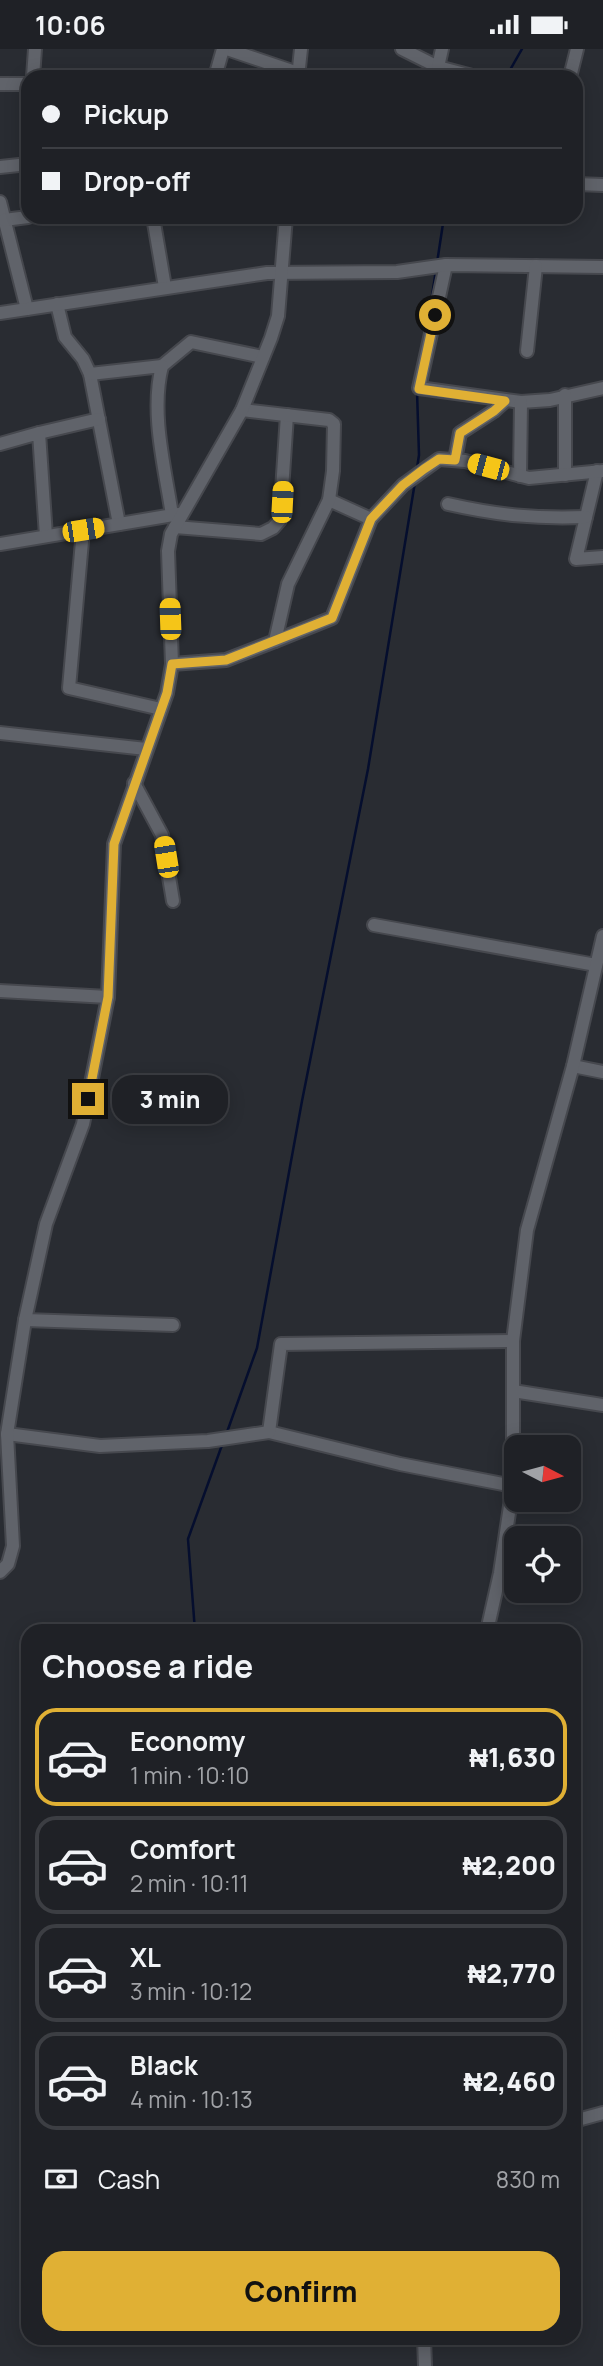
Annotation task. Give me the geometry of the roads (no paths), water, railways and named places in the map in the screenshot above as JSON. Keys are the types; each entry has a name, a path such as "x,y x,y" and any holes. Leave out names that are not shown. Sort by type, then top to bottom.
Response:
{"street":[{"path":"34,70 35,49"},
{"path":"218,70 225,49 284,70"},
{"path":"299,70 301,49"},
{"path":"402,49 449,70"},
{"path":"438,67 442,49"},
{"path":"572,70 577,49"},
{"path":"0,84 21,84"},
{"path":"0,167 21,165"},
{"path":"583,184 603,185"},
{"path":"0,202 27,309"},
{"path":"4,220 21,218"},
{"path":"154,224 166,287"},
{"path":"0,1572 8,1564 13,1546 7,1434 25,1320 46,1224 83,1124 108,997 114,844 167,693 172,664 168,551 171,534 177,519 242,410 263,357 278,316 285,224"},
{"path":"443,266 419,389 521,402 550,400 603,388"},
{"path":"0,313 280,272 397,272 443,266 603,267"},
{"path":"527,351 536,266"},
{"path":"57,304 65,337 83,359 90,374 119,524"},
{"path":"90,374 162,366 191,342 263,357"},
{"path":"162,366 158,383 158,418 177,519"},
{"path":"565,395 565,475"},
{"path":"455,460 460,433 505,401"},
{"path":"520,477 521,402"},
{"path":"242,410 329,420 334,424 329,500 288,584 275,641"},
{"path":"0,544 119,524 177,519 261,534 273,528 280,520 287,415"},
{"path":"0,444 99,419"},
{"path":"39,433 46,536"},
{"path":"172,664 226,660 332,618 371,519 403,485 439,459 455,460 520,477 600,471 576,559 603,557"},
{"path":"329,500 371,519"},
{"path":"448,504 494,514 539,518 586,517"},
{"path":"83,530 69,688 161,709"},
{"path":"0,733 146,749"},
{"path":"134,783 162,835 173,901"},
{"path":"374,925 596,965"},
{"path":"513,1435 513,1341 527,1230 598,988 596,965 603,936"},
{"path":"0,991 108,997"},
{"path":"573,1066 603,1072"},
{"path":"25,1320 173,1325"},
{"path":"269,1432 281,1345 513,1341"},
{"path":"513,1391 603,1405"},
{"path":"7,1434 100,1446 208,1441 269,1432 400,1464 504,1484"},
{"path":"489,1624 509,1512"},
{"path":"581,2119 603,2113"},
{"path":"424,2345 425,2366"}],"waterway":[{"path":"510,70 522,49"},
{"path":"437,263 443,224"},
{"path":"429,315 436,270"},
{"path":"417,391 417,468"},
{"path":"226,1435 257,1348 302,1101 368,769 415,482"},
{"path":"194,1624 188,1539 222,1445"}]}
